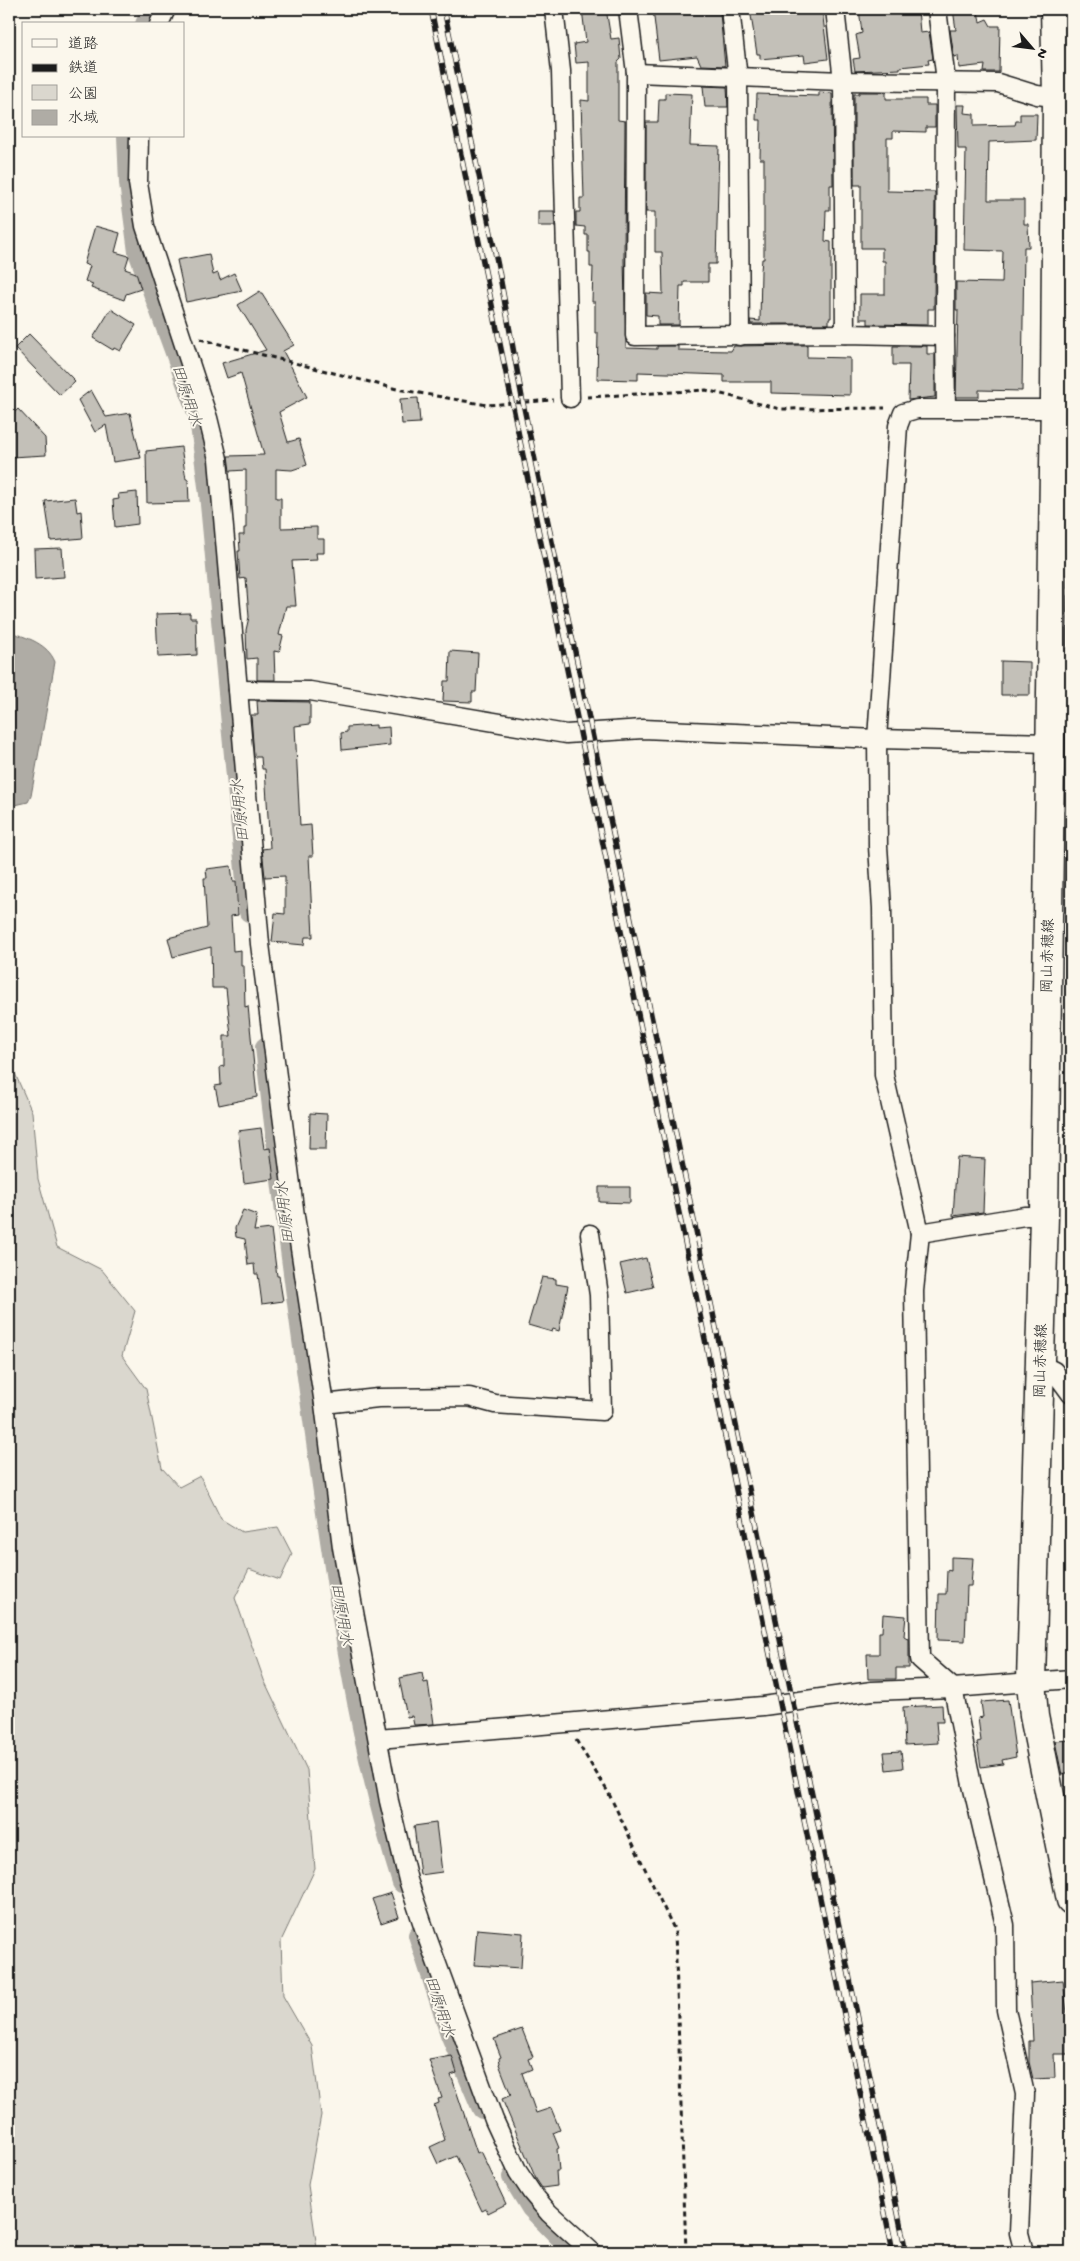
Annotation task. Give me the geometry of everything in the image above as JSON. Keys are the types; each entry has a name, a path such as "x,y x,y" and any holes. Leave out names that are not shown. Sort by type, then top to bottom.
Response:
{"main road":[{"name":"岡山赤穂線","path":"1055,9 1064,97 1060,400 1049,743 1044,1216 1031,1681 1034,1716 1071,1900"}],"street":[{"path":"160,22 166,9"},
{"path":"554,9 561,71 570,398"},
{"path":"628,9 636,73 635,336 845,334 945,336"},
{"path":"730,9 738,78 740,336"},
{"path":"834,9 843,81 845,334"},
{"path":"937,9 946,81 946,409"},
{"path":"636,73 843,81 946,81 998,84 1037,95 1064,97"},
{"path":"139,138 138,183 145,226 208,418 218,459 260,944 295,1216 324,1404 342,1547 378,1739 408,1880 494,2120 518,2172 549,2213 592,2252"},
{"path":"1024,2252 1019,2233 1025,2094 1006,2010 1005,1925 972,1784 953,1688 920,1659 914,1291 920,1233 884,1075 877,740 898,426 902,413 917,409 946,409 1060,400"},
{"path":"238,690 310,691 566,734 643,729 877,740 1049,743"},
{"path":"920,1233 1024,1216 1044,1216"},
{"path":"324,1404 378,1398 469,1397 495,1404 602,1411 599,1295 590,1234"},
{"path":"1040,1364 1054,1371 1071,1394"},
{"path":"378,1739 763,1706 872,1691 953,1688 1031,1681 1043,1682 1071,1678"}],"path":[{"path":"181,334 397,389 487,405 706,390 780,409 890,408 902,413"},
{"path":"572,1723 576,1741 608,1792 675,1930 686,2252"}],"green space":[{"path":"9,1060 32,1112 38,1179 57,1247 102,1270 135,1311 122,1356 146,1389 162,1468 179,1487 200,1476 221,1519 242,1532 278,1527 292,1554 280,1580 249,1569 235,1598 264,1680 307,1770 315,1869 281,1941 283,1996 312,2046 321,2115 308,2185 317,2248 324,2252 9,2252"}],"water":[{"path":"9,632 36,642 47,650 55,662 31,796 28,802 11,806 9,806"}],"building":[{"path":"582,9 606,9 611,39 619,38 621,59 618,62 618,120 625,121 624,260 626,348 657,349 657,346 678,346 678,350 731,351 734,346 807,345 807,357 850,358 850,395 771,393 771,382 724,382 724,375 638,372 638,380 597,379 598,333 595,333 595,302 592,302 593,267 590,267 588,235 585,235 585,227 576,226 576,212 580,212 580,198 584,198 581,100 589,101 589,62 576,63 574,44 586,42"},
{"path":"653,9 708,9 709,13 720,13 725,66 701,65 697,56 659,60"},
{"path":"750,9 822,9 828,59 805,62 804,55 760,59 760,54 757,54"},
{"path":"859,9 918,9 920,33 929,32 933,59 928,60 929,64 900,67 900,69 855,71 853,59 860,58 856,35 862,33"},
{"path":"953,9 978,11 980,22 987,19 991,26 1000,26 999,72 984,72 985,65 959,68 958,56 954,57 950,30 956,30"},
{"path":"703,86 727,87 728,107 705,107"},
{"path":"819,92 832,93 833,185 830,185 830,210 826,210 825,241 831,242 831,318 829,318 829,324 751,324 750,320 760,321 761,271 762,259 764,259 764,159 760,159 761,120 756,120 757,94 819,96"},
{"path":"859,92 886,92 886,99 926,99 926,105 935,105 935,127 926,127 926,132 893,131 893,138 887,138 887,191 935,192 934,309 928,309 928,325 868,324 868,319 860,319 860,294 885,294 885,261 882,261 882,248 861,248 861,185 854,185 854,94 859,94"},
{"path":"665,93 692,94 690,145 719,146 716,264 708,264 708,282 684,282 684,286 680,286 679,325 658,325 658,316 646,315 646,293 663,294 662,252 655,252 655,212 646,212 646,122 658,122 659,99 665,99"},
{"path":"957,105 965,105 964,113 974,114 974,126 1015,125 1016,121 1020,121 1020,114 1037,114 1036,140 989,142 988,200 1024,200 1024,224 1028,224 1029,247 1024,247 1022,391 979,390 979,397 956,397 958,310 956,310 956,282 1002,283 1003,251 964,250 966,149 958,149"},
{"path":"538,211 554,211 555,226 538,226"},
{"path":"95,226 120,233 115,252 129,256 125,269 136,273 141,289 126,294 124,300 91,288 93,284 85,281 90,266 84,264"},
{"path":"209,254 213,275 218,273 220,280 234,273 242,291 186,302 177,260"},
{"path":"260,291 294,345 283,351 307,397 279,412 288,442 299,439 307,465 292,470 276,469 276,498 281,498 281,528 317,527 317,539 324,539 324,553 316,553 317,560 292,561 296,606 286,606 279,635 283,636 279,652 274,651 275,680 257,680 257,658 247,659 246,630 249,617 246,578 240,579 238,551 240,551 239,535 244,535 244,528 246,528 246,470 230,471 228,456 264,455 241,373 227,378 222,363 266,350 238,305"},
{"path":"111,309 136,325 120,351 114,348 113,350 93,338"},
{"path":"29,334 75,381 60,395 15,348"},
{"path":"893,346 927,346 927,354 935,354 935,397 908,400 909,365 893,365"},
{"path":"91,390 106,417 130,413 141,458 113,462 106,425 95,432 78,400"},
{"path":"418,398 420,423 402,424 400,399"},
{"path":"18,409 45,438 46,455 11,457 9,418"},
{"path":"181,447 186,479 188,479 189,502 147,503 146,451"},
{"path":"137,492 138,524 115,527 113,500 119,499 118,494"},
{"path":"75,498 77,512 81,511 83,538 51,541 45,501"},
{"path":"62,548 64,577 35,579 34,549"},
{"path":"190,613 190,618 196,618 197,655 158,657 156,614"},
{"path":"450,651 478,653 476,692 472,692 472,702 443,701 444,681 449,681"},
{"path":"1001,661 1030,662 1030,695 1001,695"},
{"path":"257,701 310,702 310,724 295,726 300,826 311,825 313,856 309,856 313,937 305,937 304,945 272,942 275,913 285,914 285,876 265,877 262,849 270,848 265,769 262,769 261,757 254,757 251,715 258,715"},
{"path":"376,725 376,728 389,727 390,745 342,750 341,733 347,732 347,727"},
{"path":"231,866 233,881 236,881 238,915 231,916 233,951 241,950 241,966 244,966 245,1007 248,1006 257,1097 219,1105 215,1086 221,1085 220,1067 224,1066 224,1036 231,1036 226,988 212,988 211,947 173,957 168,938 207,928 204,878 207,878 206,869"},
{"path":"310,1113 327,1114 326,1149 309,1149"},
{"path":"261,1128 264,1149 270,1148 274,1179 244,1183 238,1131"},
{"path":"957,1157 985,1159 983,1212 953,1216"},
{"path":"599,1187 630,1187 630,1203 599,1202"},
{"path":"243,1210 257,1215 254,1231 271,1229 277,1276 279,1276 283,1301 262,1304 258,1274 255,1274 254,1264 248,1265 245,1239 236,1237 235,1228"},
{"path":"646,1258 653,1287 627,1293 620,1264"},
{"path":"542,1277 556,1279 556,1284 568,1286 559,1331 553,1329 552,1332 528,1325"},
{"path":"951,1557 973,1558 971,1586 967,1586 965,1641 938,1640 939,1594 946,1594 947,1570 951,1571"},
{"path":"883,1614 906,1616 904,1636 909,1639 909,1668 896,1668 896,1679 868,1679 867,1654 879,1654 879,1632 882,1632"},
{"path":"422,1673 424,1683 428,1682 434,1724 414,1725 412,1716 407,1717 399,1678"},
{"path":"1008,1700 1016,1757 1002,1760 1003,1764 981,1767 977,1742 981,1741 978,1718 983,1717 981,1702"},
{"path":"942,1705 943,1722 936,1722 938,1743 905,1745 903,1707"},
{"path":"1071,1740 1071,1773 1062,1775 1055,1741"},
{"path":"901,1751 903,1768 886,1770 884,1752"},
{"path":"436,1823 442,1872 420,1875 414,1826"},
{"path":"391,1893 399,1917 381,1923 372,1899"},
{"path":"477,1929 523,1933 521,1968 474,1965"},
{"path":"1063,1980 1067,2013 1070,2013 1071,2054 1054,2054 1055,2078 1033,2079 1029,2062 1029,2041 1033,2041 1030,1983"},
{"path":"522,2029 533,2057 528,2059 532,2069 522,2073 536,2113 551,2108 560,2130 553,2133 559,2148 557,2149 559,2171 556,2171 557,2186 542,2188 536,2179 502,2099 511,2095 499,2064 499,2058 501,2057 494,2039"},
{"path":"452,2056 457,2073 451,2075 477,2153 481,2151 506,2204 488,2213 486,2209 482,2211 456,2156 438,2164 430,2147 445,2140 434,2105 439,2103 438,2099 442,2098 429,2060"}],"waterway":[{"name":"田原用水","path":"146,22 153,9"},
{"name":"田原用水","path":"127,138 129,183 138,252 199,418 209,494 249,912"},
{"name":"田原用水","path":"265,1047 299,1317 344,1631 363,1734 402,1883"},
{"name":"田原用水","path":"418,1935 450,2034 482,2109"},
{"name":"田原用水","path":"512,2177 531,2208 574,2252"}],"railway":[{"path":"431,9 893,2252"},
{"path":"444,9 499,271 523,403 685,1177 906,2252"}]}
